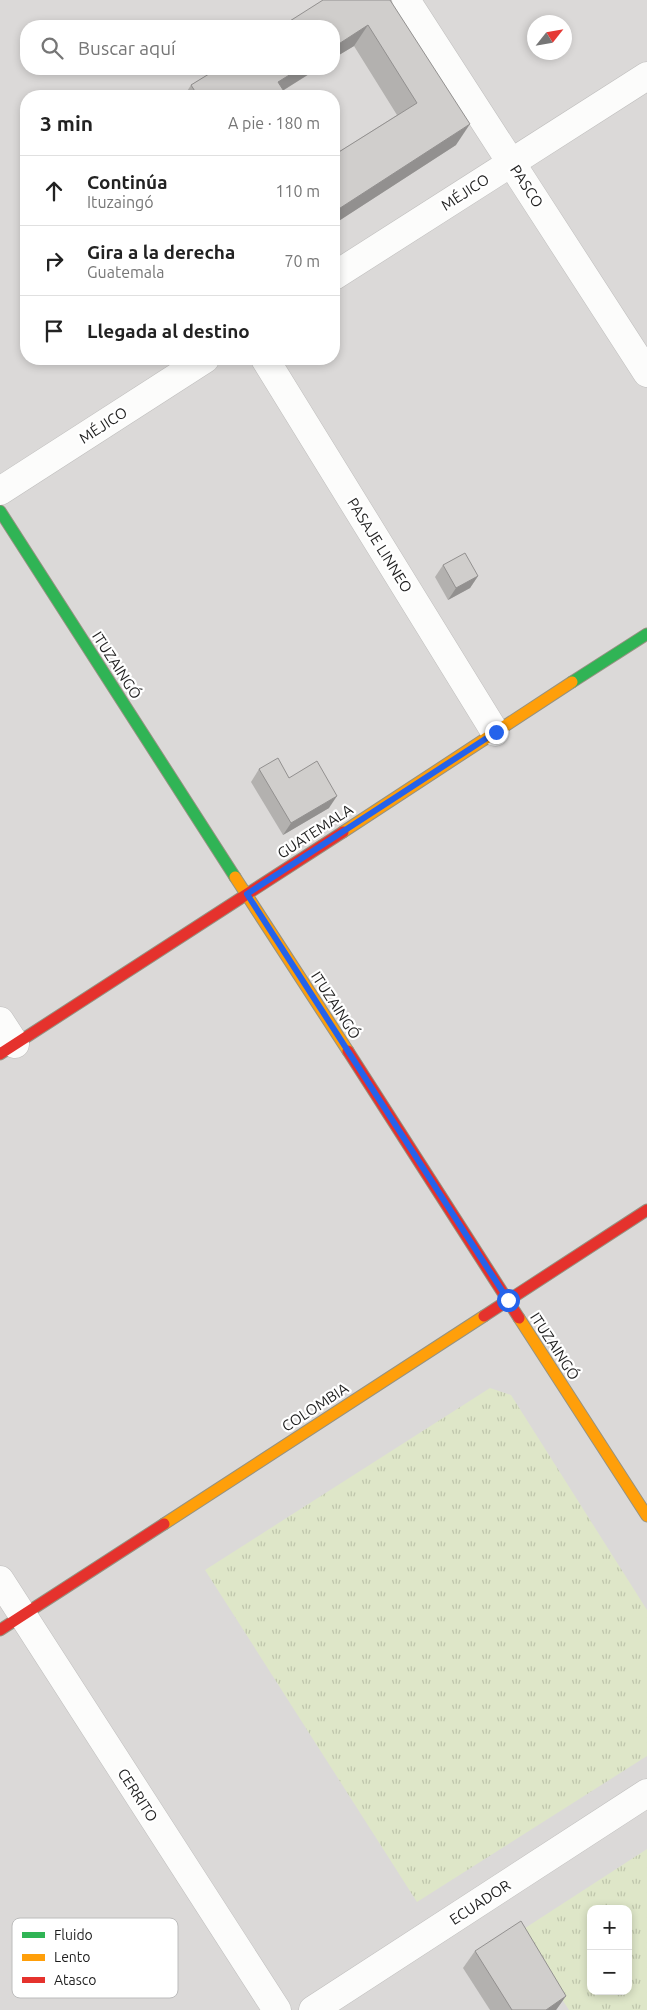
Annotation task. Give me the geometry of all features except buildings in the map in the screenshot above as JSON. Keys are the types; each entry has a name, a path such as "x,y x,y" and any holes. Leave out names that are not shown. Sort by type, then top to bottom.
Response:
{"street":[{"name":"PASCO","path":"406,0 647,373"},
{"name":"MÉJICO","path":"340,272 647,76"},
{"name":"MÉJICO","path":"0,491 196,365"},
{"name":"PASAJE LINNEO","path":"269,365 496,732"},
{"name":"ITUZAINGÓ","path":"0,511 647,1516"},
{"name":"GUATEMALA","path":"7,1049 647,634"},
{"path":"0,1021 7,1049"},
{"name":"COLOMBIA","path":"0,1630 647,1210"},
{"name":"CERRITO","path":"0,1580 277,2010"},
{"name":"ECUADOR","path":"313,2010 647,1793"}],"shaded area":[{"path":"0,0 647,0 647,2010 0,2010"}],"green space":[{"path":"490,1388 511,1395 647,1610 647,1756 417,1902 205,1570"},
{"path":"647,1849 647,2010 569,2010 519,1932"}],"traffic: fast":[{"path":"0,511 235,877"},
{"path":"572,682 647,634"}],"traffic: slow":[{"path":"343,832 572,682"},
{"path":"235,877 348,1051"},
{"path":"164,1524 484,1316"},
{"path":"519,1318 647,1516"}],"traffic: jam":[{"path":"0,1054 343,832"},
{"path":"348,1051 519,1318"},
{"path":"484,1316 647,1210"},
{"path":"0,1630 164,1524"}],"route":[{"path":"496,732 247,894 508,1300"}]}
